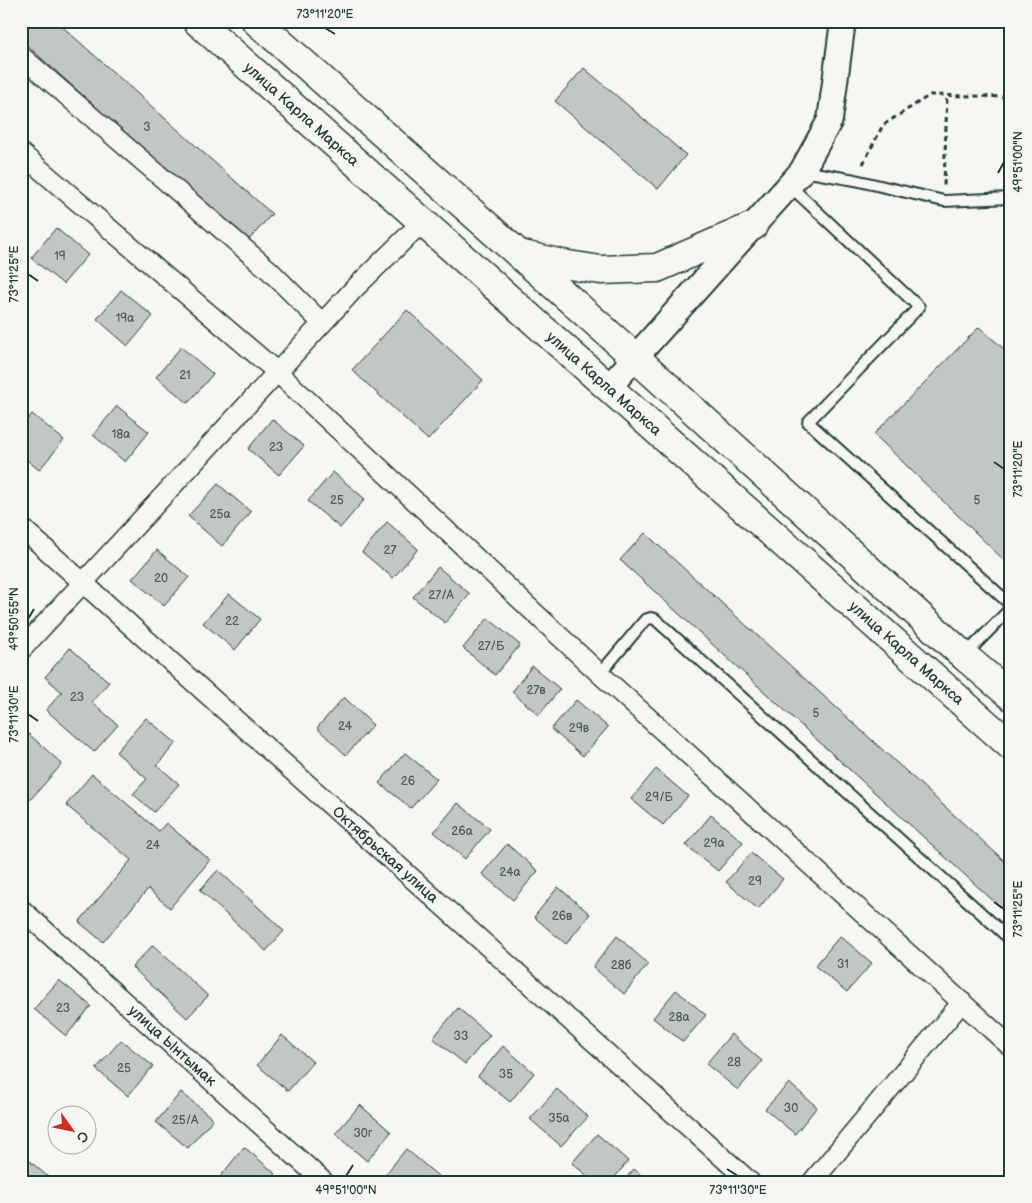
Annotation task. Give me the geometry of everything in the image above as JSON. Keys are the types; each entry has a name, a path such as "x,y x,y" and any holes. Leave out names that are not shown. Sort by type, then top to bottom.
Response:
{"main road":[{"name":"улица Карла Маркса","path":"197,21 1011,746"},
{"path":"256,21 636,358 964,656 1011,696"},
{"path":"518,253 562,264 601,270 657,268 753,226"}],"street":[{"path":"608,388 796,178 830,120 843,21"},
{"path":"21,56 270,272 322,323"},
{"path":"21,153 277,372 600,674 1011,1047"},
{"path":"21,650 322,323 423,221"},
{"name":"Октябрьская улица","path":"21,527 750,1182"},
{"name":"улица Ынтымак","path":"21,909 324,1182"},
{"path":"812,1182 962,1002"}],"lane":[{"path":"796,178 855,180 944,201 1011,198"},
{"path":"796,178 919,307 808,422 1011,606 964,656"},
{"path":"600,674 645,620 655,619 1011,940"}],"path":[{"path":"855,180 883,125 930,95 1011,97"},
{"path":"944,201 947,95"}],"building":[{"path":"21,21 56,21 272,214 247,242 21,40"},
{"path":"584,68 686,155 658,189 555,101"},
{"path":"21,195 29,202 21,211"},
{"path":"56,228 88,255 63,284 31,258"},
{"path":"121,290 153,316 128,346 97,319"},
{"path":"407,310 483,380 428,440 352,370"},
{"path":"979,327 1011,355 1011,567 874,434"},
{"path":"181,347 213,374 188,403 156,377"},
{"path":"117,406 149,432 125,462 93,435"},
{"path":"32,414 64,440 39,470 21,455 21,427"},
{"path":"272,419 304,446 279,475 248,449"},
{"path":"333,472 365,499 340,528 308,501"},
{"path":"218,484 251,512 222,546 188,516"},
{"path":"387,522 418,549 393,578 362,552"},
{"path":"645,533 1011,867 1011,917 620,560"},
{"path":"157,550 189,577 164,606 132,579"},
{"path":"438,567 470,594 445,623 413,597"},
{"path":"229,594 260,619 235,650 203,623"},
{"path":"488,618 520,645 495,675 463,648"},
{"path":"70,648 109,682 92,702 118,725 94,752 46,710 62,692 45,677"},
{"path":"532,666 560,689 539,715 512,692"},
{"path":"344,697 373,725 346,755 317,728"},
{"path":"576,700 608,727 583,756 551,729"},
{"path":"146,718 176,743 157,765 179,784 154,812 133,794 147,779 116,752"},
{"path":"21,727 62,764 21,810"},
{"path":"405,753 437,779 411,808 379,783"},
{"path":"656,769 688,796 663,825 631,799"},
{"path":"92,774 159,831 166,823 210,860 170,908 148,889 103,942 79,922 131,860 66,805"},
{"path":"458,803 490,829 465,859 434,832"},
{"path":"711,815 743,842 718,871 686,845"},
{"path":"507,844 538,871 513,900 482,874"},
{"path":"751,853 783,879 758,909 726,882"},
{"path":"218,870 284,931 266,951 200,890"},
{"path":"558,887 590,914 566,944 534,917"},
{"path":"617,936 648,964 624,994 593,967"},
{"path":"840,936 872,963 847,992 815,966"},
{"path":"153,945 208,996 187,1018 132,967"},
{"path":"59,980 91,1006 66,1036 34,1009"},
{"path":"676,990 706,1015 683,1042 653,1018"},
{"path":"458,1008 490,1035 465,1064 433,1038"},
{"path":"731,1034 762,1061 738,1090 706,1064"},
{"path":"282,1035 313,1062 288,1091 257,1065"},
{"path":"121,1040 153,1066 128,1096 96,1069"},
{"path":"503,1046 534,1073 510,1102 478,1076"},
{"path":"789,1083 817,1107 795,1134 765,1109"},
{"path":"557,1089 588,1117 561,1146 530,1119"},
{"path":"181,1092 213,1119 188,1148 156,1122"},
{"path":"360,1105 391,1132 367,1161 335,1134"},
{"path":"597,1134 628,1161 611,1182 594,1182 572,1163"},
{"path":"244,1147 276,1174 269,1182 226,1182 220,1177"},
{"path":"406,1149 438,1176 433,1182 385,1182 382,1179"},
{"path":"26,1158 54,1182 21,1182 21,1164"},
{"path":"634,1169 649,1182 623,1182"}]}
